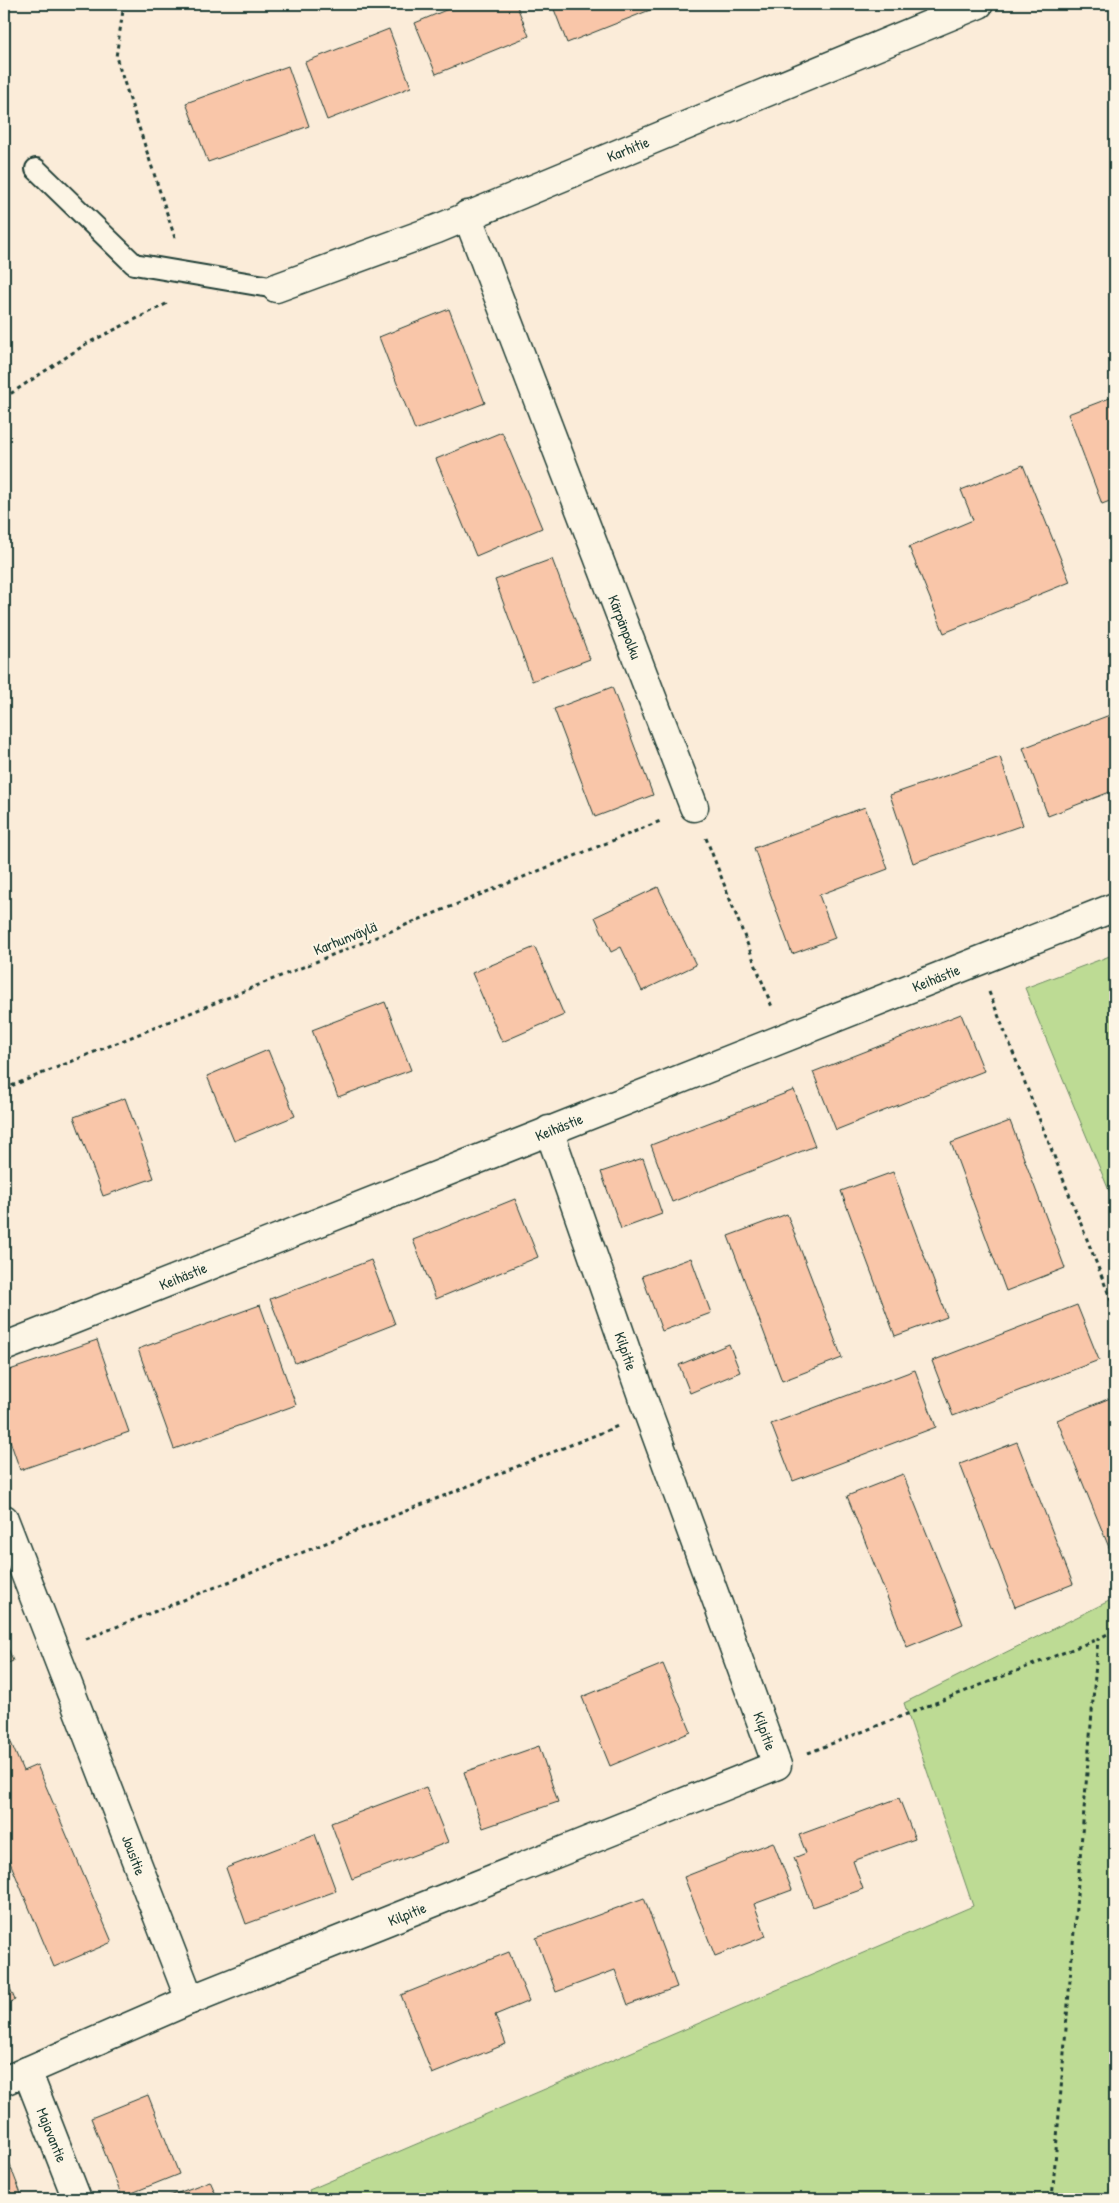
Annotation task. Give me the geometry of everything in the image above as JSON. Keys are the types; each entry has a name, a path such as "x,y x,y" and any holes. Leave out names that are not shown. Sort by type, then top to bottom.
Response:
{"street":[{"name":"Karhitie","path":"276,288 437,229 979,4"},
{"name":"Kärpänpolku","path":"467,215 694,807"},
{"name":"Keihästie","path":"4,1347 1115,907"},
{"name":"Kilpitie","path":"190,2000 777,1765 648,1414 549,1130"},
{"name":"Jousitie","path":"4,1519 190,2000"},
{"path":"15,2076 190,2000"},
{"name":"Majavantie","path":"15,2076 77,2199"}],"lane":[{"path":"36,169 134,264 276,288"}],"path":[{"path":"4,398 86,344 166,304 186,273 116,57 124,4"},
{"path":"694,807 784,1038"},
{"name":"Karhunväylä","path":"4,1089 694,807"},
{"path":"976,962 1115,1310"},
{"path":"55,1651 648,1414"},
{"path":"777,1765 1098,1639 1115,1630"},
{"path":"1052,2199 1098,1639"}],"green space":[{"path":"1115,954 1115,1205 1025,988"},
{"path":"1115,1598 1115,2199 312,2199 309,2190 973,1906 904,1703"}],"building":[{"path":"460,4 516,4 529,36 436,74 415,23"},
{"path":"552,4 665,4 567,43"},
{"path":"389,29 411,87 327,120 305,62"},
{"path":"288,66 309,126 208,162 186,103"},
{"path":"449,309 485,403 415,430 379,337"},
{"path":"1115,396 1115,499 1102,504 1068,414"},
{"path":"502,432 542,528 476,556 436,459"},
{"path":"1023,465 1070,582 944,633 909,547 973,520 961,490"},
{"path":"552,559 590,659 532,681 495,580"},
{"path":"612,687 653,795 595,817 554,709"},
{"path":"1115,713 1115,790 1048,816 1023,748"},
{"path":"1000,757 1023,825 913,863 890,795"},
{"path":"865,807 888,869 819,895 835,938 792,954 754,848"},
{"path":"658,887 696,965 642,991 621,947 611,952 595,917"},
{"path":"535,947 564,1015 502,1042 472,973"},
{"path":"385,1002 411,1070 338,1097 312,1030"},
{"path":"961,1014 984,1071 836,1130 813,1072"},
{"path":"268,1050 295,1116 234,1141 207,1076"},
{"path":"794,1090 815,1146 672,1202 651,1145"},
{"path":"125,1098 154,1178 103,1196 74,1117"},
{"path":"1010,1121 1065,1268 1006,1291 951,1143"},
{"path":"643,1158 662,1214 621,1229 601,1172"},
{"path":"893,1172 947,1317 895,1336 841,1191"},
{"path":"515,1199 538,1257 436,1299 413,1240"},
{"path":"787,1214 842,1358 782,1381 728,1236"},
{"path":"691,1258 711,1313 662,1331 642,1276"},
{"path":"371,1260 395,1324 295,1363 270,1299"},
{"path":"260,1305 296,1405 174,1449 138,1349"},
{"path":"1077,1305 1099,1360 953,1416 932,1361"},
{"path":"97,1340 129,1432 20,1470 4,1423 4,1372"},
{"path":"729,1344 740,1372 690,1393 679,1365"},
{"path":"915,1370 936,1427 793,1481 771,1424"},
{"path":"1115,1396 1115,1562 1057,1420"},
{"path":"1017,1442 1073,1584 1015,1607 960,1464"},
{"path":"903,1474 963,1624 907,1647 847,1496"},
{"path":"4,1638 13,1661 4,1665"},
{"path":"663,1664 691,1732 610,1766 582,1697"},
{"path":"4,1726 23,1771 37,1765 112,1942 54,1967 4,1848"},
{"path":"539,1746 558,1802 483,1828 464,1772"},
{"path":"426,1787 448,1842 352,1879 331,1823"},
{"path":"899,1798 915,1839 853,1861 863,1889 813,1907 794,1858 806,1853 799,1835"},
{"path":"315,1834 336,1891 246,1924 226,1868"},
{"path":"773,1842 792,1890 754,1904 766,1936 715,1956 684,1877"},
{"path":"644,1898 677,1987 628,2005 615,1970 556,1992 536,1938"},
{"path":"509,1952 529,2001 495,2015 506,2044 432,2074 401,1995"},
{"path":"4,1974 15,2000 4,2005"},
{"path":"148,2095 179,2174 122,2197 91,2118"},
{"path":"4,2150 23,2199 4,2199"},
{"path":"210,2181 218,2199 162,2199"}]}
